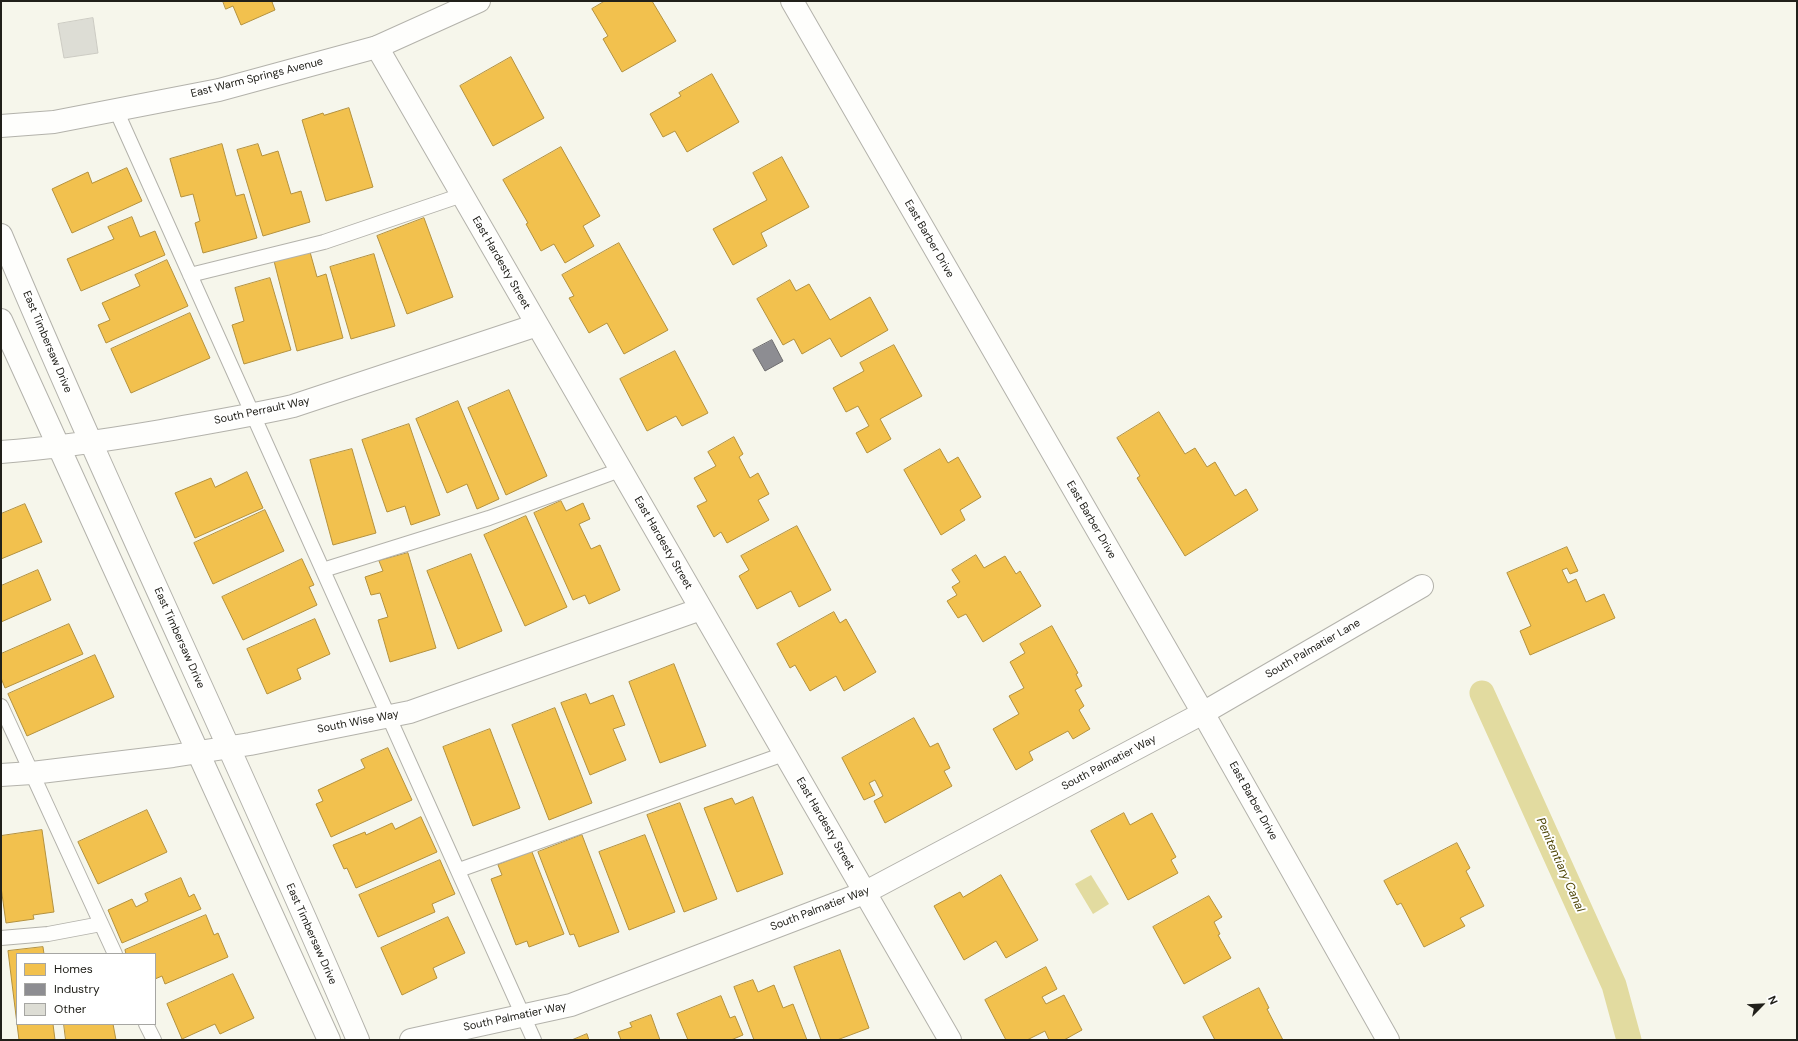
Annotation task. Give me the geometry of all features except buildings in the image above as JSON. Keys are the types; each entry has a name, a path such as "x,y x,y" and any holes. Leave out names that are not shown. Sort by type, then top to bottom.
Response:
{"street":[{"name":"East Warm Springs Avenue","path":"1,126 54,122 219,90 377,46 479,1"},
{"name":"East Barber Drive","path":"792,1 1203,713 1388,1040"},
{"name":"East Hardesty Street","path":"377,46 947,1039"},
{"name":"East Timbersaw Drive","path":"1,235 90,442 229,748 358,1040"},
{"path":"1,320 329,1040"},
{"name":"South Perrault Way","path":"1,452 90,442 253,415 293,406 537,325"},
{"name":"South Palmatier Lane","path":"1203,713 1422,586"},
{"name":"South Wise Way","path":"1,775 32,773 229,748 410,712 701,610"},
{"name":"South Palmatier Way","path":"411,1040 571,1005 864,893 1203,713"}],"lane":[{"path":"116,110 459,870 534,1040"},
{"path":"190,275 324,242 462,195"},
{"path":"323,570 489,518 620,470"},
{"path":"1,706 115,953"},
{"path":"459,870 784,754"},
{"path":"1,938 48,934 101,924"},
{"path":"146,1025 154,1040"}],"shaded area":[{"path":"1091,875 1109,904 1093,914 1075,884"}],"waterway":[{"name":"Penitentiary Canal","path":"1482,693 1614,985 1629,1040"}]}
